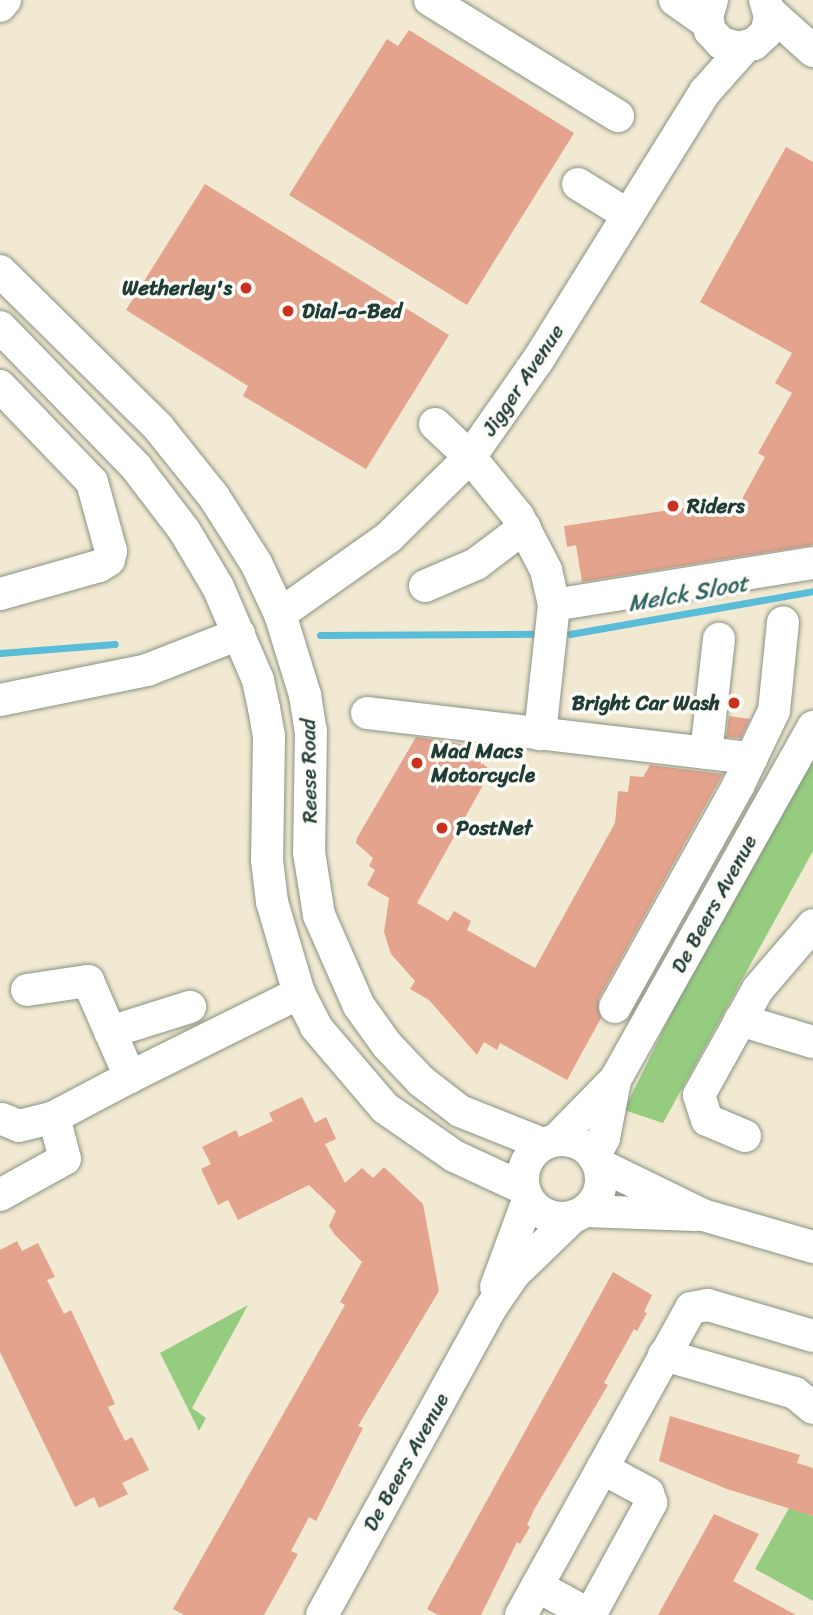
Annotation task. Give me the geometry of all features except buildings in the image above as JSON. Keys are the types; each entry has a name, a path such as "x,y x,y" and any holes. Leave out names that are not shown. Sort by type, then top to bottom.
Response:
{"street":[{"path":"0,6 5,0"},
{"path":"430,0 618,116"},
{"path":"675,0 798,38"},
{"name":"Jigger Avenue","path":"280,614 389,537 470,457 531,371 705,93 745,20"},
{"path":"578,184 628,215"},
{"name":"Reese Road","path":"0,271 188,462 256,563 280,614 298,664 311,731 309,852 319,915 334,958 387,1045 421,1081 460,1111 550,1142"},
{"name":"Reese Road","path":"0,327 104,432 156,491 200,555 239,634 258,680 267,727 268,870 279,932 299,993 316,1027 385,1108 454,1156 526,1194"},
{"path":"0,386 92,482 111,551 108,560 99,566 0,594"},
{"path":"435,424 470,457 525,527 546,570 554,605 540,734"},
{"path":"425,586 476,564 525,527"},
{"path":"554,605 813,563"},
{"path":"615,1007 774,711 783,622"},
{"path":"0,700 147,670 239,634"},
{"path":"706,753 719,639"},
{"path":"368,713 751,758"},
{"name":"De Beers Avenue","path":"550,1142 615,1080 813,727"},
{"path":"745,1136 708,1120 699,1102 702,1088 758,989 813,925"},
{"path":"27,990 88,981 130,1077"},
{"path":"2,1119 19,1126 54,1117 299,993"},
{"path":"110,1032 190,1007"},
{"path":"740,1020 813,1042"},
{"name":"De Beers Avenue","path":"596,1160 604,1138 615,1080"},
{"path":"0,1195 65,1159 54,1117"},
{"path":"703,1215 548,1216 526,1194 526,1163 550,1142 582,1144 596,1160 703,1215 813,1247"},
{"path":"580,1214 600,1189 596,1160"},
{"name":"De Beers Avenue","path":"490,1309 526,1194"},
{"name":"De Beers Avenue","path":"322,1615 490,1309 514,1274 580,1214"},
{"path":"521,1615 688,1313 702,1304 813,1336"},
{"path":"664,1355 795,1393 813,1408"},
{"path":"537,1586 590,1615 652,1503 648,1493 602,1468"}],"green space":[{"path":"813,754 813,851 663,1123 624,1110 682,992"},
{"path":"248,1305 192,1408 206,1418 199,1431 160,1353"},
{"path":"789,1508 813,1516 813,1601 755,1569"}],"waterway":[{"name":"Melck Sloot","path":"570,634 813,591"},
{"name":"Melck Sloot","path":"320,635 538,634"},
{"name":"Melck Sloot","path":"0,653 115,644"}],"place":[{"name":"Wetherley's","path":"246,288"},
{"name":"Dial-a-Bed","path":"288,311"},
{"name":"Riders","path":"673,506"},
{"name":"Bright Car Wash","path":"734,703"},
{"name":"Mad Macs Motorcycle","path":"417,763"},
{"name":"PostNet","path":"442,828"}]}
